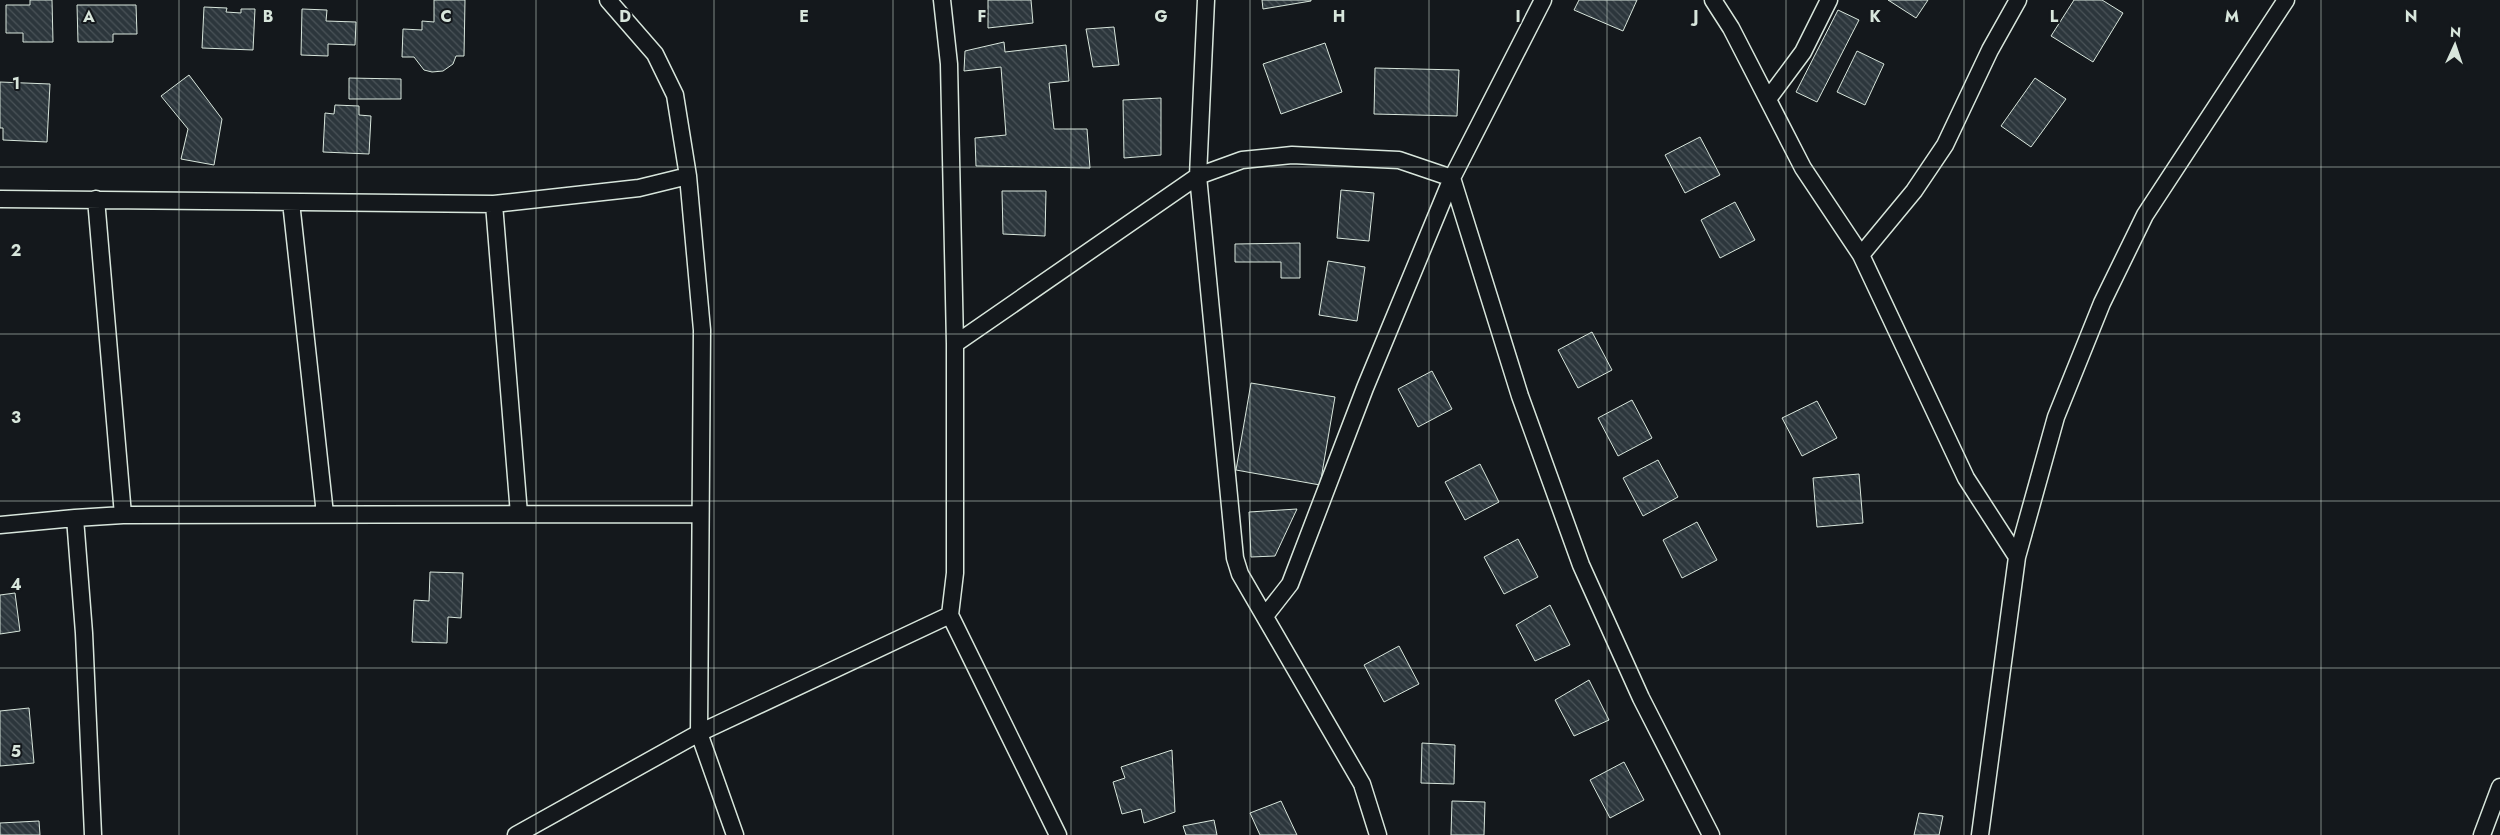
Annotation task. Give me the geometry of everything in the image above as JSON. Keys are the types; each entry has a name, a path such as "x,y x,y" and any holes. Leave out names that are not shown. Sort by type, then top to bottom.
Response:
{"street":[{"path":"608,0 656,54 675,95 688,176 702,330 699,734 735,835"},
{"path":"942,0 949,64 956,344 955,573 950,616 1058,835"},
{"path":"1206,0 1198,176 1235,558 1240,574 1362,784 1378,835"},
{"path":"1265,616 1290,584 1365,388 1452,178 1543,0"},
{"path":"1713,0 1731,28 1803,168 1861,255 1966,478 2017,557"},
{"path":"1768,99 1803,52 1829,0"},
{"path":"1861,255 1914,191 1945,145 1990,50 2018,0"},
{"path":"1980,835 2017,557 2056,417 2102,303 2145,215 2286,0"},
{"path":"956,344 1198,176 1242,160 1292,154 1399,160 1452,178"},
{"path":"0,199 494,204 639,188 688,176"},
{"path":"1452,178 1520,396 1581,564 1641,698 1712,835"},
{"path":"96,199 124,515"},
{"path":"291,202 325,514"},
{"path":"494,204 519,514"},
{"path":"0,525 124,515 700,514"},
{"path":"76,518 84,633 93,835"},
{"path":"516,835 699,734 950,616"},
{"path":"2482,835 2500,787"}],"building":[{"path":"30,0 52,0 53,42 23,42 23,33 6,33 6,5 30,5"},
{"path":"434,0 465,0 464,56 456,56 453,64 443,71 432,72 424,70 414,57 402,57 403,29 422,30 422,21 434,22"},
{"path":"988,0 1031,0 1033,23 988,28"},
{"path":"1262,0 1311,0 1311,1 1263,9"},
{"path":"1579,0 1637,0 1623,31 1574,10"},
{"path":"1888,0 1928,0 1916,18"},
{"path":"2074,0 2102,0 2123,13 2093,62 2051,36"},
{"path":"77,5 136,5 137,34 113,34 113,42 78,42"},
{"path":"204,7 227,8 226,12 241,13 241,9 255,9 253,50 202,48"},
{"path":"302,9 327,10 326,21 356,22 355,45 328,44 328,56 301,55"},
{"path":"1838,10 1859,20 1817,102 1796,92"},
{"path":"1114,27 1119,65 1093,67 1086,29"},
{"path":"1004,42 1005,52 1066,45 1069,81 1049,83 1054,129 1087,129 1090,168 976,166 975,138 1006,135 1001,67 964,71 965,51"},
{"path":"1325,43 1342,92 1281,114 1263,64"},
{"path":"1857,51 1884,64 1865,105 1837,92"},
{"path":"1375,68 1459,70 1457,116 1374,114"},
{"path":"189,75 222,119 214,165 181,159 188,129 161,96"},
{"path":"349,78 401,79 401,99 349,99"},
{"path":"2035,78 2066,99 2031,147 2001,126"},
{"path":"0,82 50,84 47,142 3,140 3,128 0,128"},
{"path":"1161,98 1161,155 1124,158 1123,100"},
{"path":"335,105 359,106 359,115 371,116 369,154 323,152 325,113 334,114"},
{"path":"1700,137 1720,175 1685,193 1665,155"},
{"path":"1341,190 1374,193 1369,241 1337,238"},
{"path":"1002,191 1046,191 1045,236 1003,234"},
{"path":"1735,202 1755,240 1720,258 1701,220"},
{"path":"1300,243 1300,278 1281,278 1281,262 1235,262 1235,244"},
{"path":"1328,261 1365,267 1357,321 1319,315"},
{"path":"1592,332 1612,370 1578,388 1558,350"},
{"path":"1432,371 1452,409 1418,427 1398,389"},
{"path":"1251,383 1335,397 1320,485 1236,470"},
{"path":"1632,400 1652,438 1618,456 1598,418"},
{"path":"1817,401 1837,438 1802,456 1782,418"},
{"path":"1658,460 1678,497 1643,516 1623,478"},
{"path":"1480,464 1499,502 1465,520 1445,482"},
{"path":"1859,474 1863,523 1817,527 1813,478"},
{"path":"1297,509 1275,556 1251,557 1249,512"},
{"path":"1697,522 1717,560 1682,578 1663,540"},
{"path":"1518,539 1538,577 1504,594 1484,557"},
{"path":"430,572 463,573 461,618 448,617 447,643 412,642 414,600 429,601"},
{"path":"15,593 20,631 0,634 0,595"},
{"path":"1550,605 1570,645 1535,661 1516,625"},
{"path":"1399,646 1419,684 1384,702 1364,665"},
{"path":"1589,680 1609,720 1574,736 1555,700"},
{"path":"29,708 34,763 0,766 0,711"},
{"path":"1422,743 1455,745 1454,784 1421,783"},
{"path":"1172,750 1175,812 1144,823 1141,809 1122,814 1113,782 1125,778 1121,767"},
{"path":"1624,762 1644,800 1610,818 1590,780"},
{"path":"1281,801 1297,835 1260,835 1250,813"},
{"path":"1452,801 1485,802 1484,835 1451,835"},
{"path":"1919,813 1943,816 1939,835 1914,835"},
{"path":"1214,820 1217,835 1186,835 1183,826"},
{"path":"39,821 40,835 0,835 0,823"}]}
